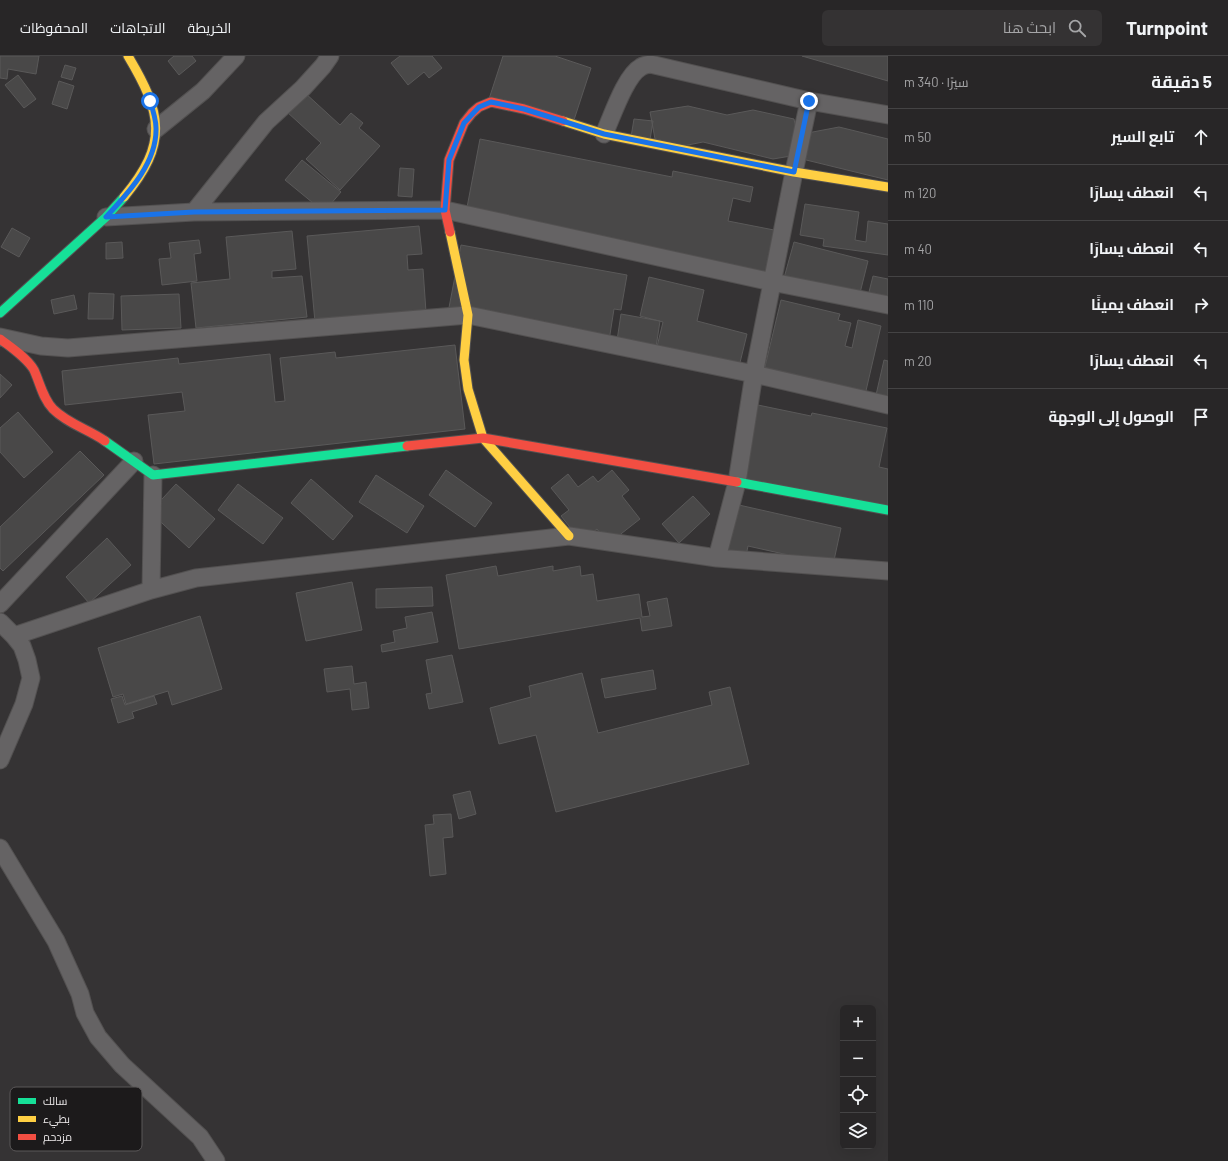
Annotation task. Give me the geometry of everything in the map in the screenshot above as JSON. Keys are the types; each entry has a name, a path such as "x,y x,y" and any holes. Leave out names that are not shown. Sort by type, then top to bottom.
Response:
{"street":[{"path":"0,313 106,217 121,201 150,159 156,129 154,114 138,73 128,56"},
{"path":"156,129 203,90 236,56"},
{"path":"194,212 266,122 303,88 330,56"},
{"path":"604,134 625,86 641,66 650,64 809,101 888,115"},
{"path":"718,558 737,482 754,374 809,101"},
{"path":"569,536 483,438 468,389 464,360 468,315 445,210 449,160 464,123 479,107 491,102 498,103 524,109 604,134 794,172 888,187"},
{"path":"106,217 194,212 445,210 772,282 888,305"},
{"path":"0,338 41,346 68,348 468,315 754,374 888,405"},
{"path":"0,338 14,348 33,369 47,401 52,408 67,421 96,435 153,475 483,438 888,510"},
{"path":"0,604 134,461"},
{"path":"151,590 153,475"},
{"path":"14,636 151,590 196,578 569,536 718,558 888,571"},
{"path":"0,622 22,646 31,678 24,704 0,760"},
{"path":"0,848 56,941 80,994 85,1013 98,1037 122,1065 200,1136 216,1161"}],"building":[{"path":"0,56 39,56 36,74 8,69 7,79 0,78"},
{"path":"174,56 192,56 196,61 179,75 168,61"},
{"path":"400,56 432,56 442,68 429,78 424,72 408,85 391,63"},
{"path":"503,56 555,56 591,68 572,126 489,99"},
{"path":"802,56 888,56 888,81"},
{"path":"65,65 76,68 72,80 61,77"},
{"path":"18,75 36,99 24,108 5,85"},
{"path":"59,81 74,86 67,109 52,104"},
{"path":"304,92 340,125 351,113 363,123 359,128 380,146 340,190 306,159 321,143 287,112"},
{"path":"688,106 727,115 753,110 794,119 797,135 839,127 888,139 888,180 798,158 797,155 773,159 703,142 683,146 655,139 650,112"},
{"path":"634,119 653,121 650,140 631,137"},
{"path":"480,139 672,177 673,171 753,187 750,202 733,198 728,221 774,230 765,278 465,218"},
{"path":"302,160 341,192 324,212 285,180"},
{"path":"400,168 414,169 412,197 398,196"},
{"path":"805,204 859,212 855,240 866,242 868,221 888,224 888,255 823,246 824,239 800,235"},
{"path":"419,226 422,254 407,255 408,270 423,269 426,312 315,322 307,236"},
{"path":"12,228 30,238 19,257 1,247"},
{"path":"292,231 296,269 272,271 272,278 302,276 307,317 196,328 191,283 230,279 226,237"},
{"path":"199,240 201,253 194,254 197,281 162,285 159,259 171,258 169,243"},
{"path":"122,242 123,258 106,259 106,243"},
{"path":"794,242 868,261 859,297 784,278"},
{"path":"461,245 627,275 621,310 614,309 608,347 447,318"},
{"path":"873,276 888,279 888,301 868,296"},
{"path":"649,277 704,290 697,321 747,334 736,379 654,359 663,322 640,316"},
{"path":"89,293 114,294 113,319 88,319"},
{"path":"179,294 181,328 122,330 121,296"},
{"path":"74,295 77,309 54,314 51,300"},
{"path":"781,300 840,314 838,320 851,323 845,346 852,348 858,320 881,326 865,395 762,379"},
{"path":"621,314 660,321 655,354 616,347"},
{"path":"455,345 465,429 154,464 148,415 185,411 182,392 65,405 62,371 178,358 179,364 270,354 275,402 285,401 280,358 335,352 336,358"},
{"path":"884,360 888,361 888,398 876,395"},
{"path":"0,374 12,385 0,398"},
{"path":"753,404 811,416 812,413 887,428 879,467 888,469 888,510 738,479"},
{"path":"18,412 53,452 24,478 0,452 0,428"},
{"path":"80,451 104,475 3,571 0,568 0,527"},
{"path":"446,470 492,503 475,527 429,495"},
{"path":"612,470 629,490 622,496 640,519 608,544 597,529 581,541 561,516 569,510 551,488 568,474 578,487 593,476 598,482"},
{"path":"376,475 424,506 407,533 359,502"},
{"path":"311,479 353,516 333,540 291,503"},
{"path":"176,484 215,519 189,548 150,512"},
{"path":"238,484 283,518 263,544 218,510"},
{"path":"693,496 710,514 679,543 662,524"},
{"path":"730,503 841,528 833,565 748,546 745,561 718,555"},
{"path":"107,538 131,565 89,603 66,577"},
{"path":"496,566 498,576 553,566 553,571 580,566 581,576 593,574 597,601 639,594 642,617 650,616 647,602 667,598 672,626 642,631 640,618 459,649 446,575"},
{"path":"352,582 362,630 306,641 296,593"},
{"path":"432,587 433,606 376,608 376,589"},
{"path":"432,612 438,642 382,652 381,645 395,642 393,631 407,628 405,617"},
{"path":"200,616 222,689 172,705 168,691 126,704 123,694 113,697 98,648"},
{"path":"452,655 463,702 429,709 426,694 432,693 426,660"},
{"path":"352,666 354,684 366,682 369,708 352,710 350,689 327,692 324,669"},
{"path":"653,670 656,689 605,698 601,679"},
{"path":"582,673 598,733 712,705 709,692 730,687 749,764 556,812 536,735 499,744 490,708 531,697 529,686"},
{"path":"122,696 125,705 154,696 157,704 132,712 134,718 118,723 111,699"},
{"path":"470,791 476,814 459,819 453,795"},
{"path":"451,814 453,837 443,838 446,874 430,876 425,825 434,824 433,815"}],"traffic: fast":[{"path":"0,313 106,217 124,197"},
{"path":"105,441 153,475 407,446"},
{"path":"737,482 888,510"}],"traffic: slow":[{"path":"124,197 138,178 148,160 154,144 156,128 154,111 148,94 128,56"},
{"path":"563,121 604,134 794,172 888,187"},
{"path":"450,232 468,315 464,360 468,389 483,438 569,536"}],"traffic: jam":[{"path":"450,232 445,210 449,160 464,123 472,113 479,107 491,102 524,109 563,121"},
{"path":"0,339 18,353 31,366 44,396 53,409 65,419 105,441"},
{"path":"407,446 483,438 737,482"}],"route":[{"path":"150,101 156,129 150,159 134,184 106,217 194,212 445,210 449,160 464,123 479,107 491,102 524,109 604,134 794,172 809,101"}]}
